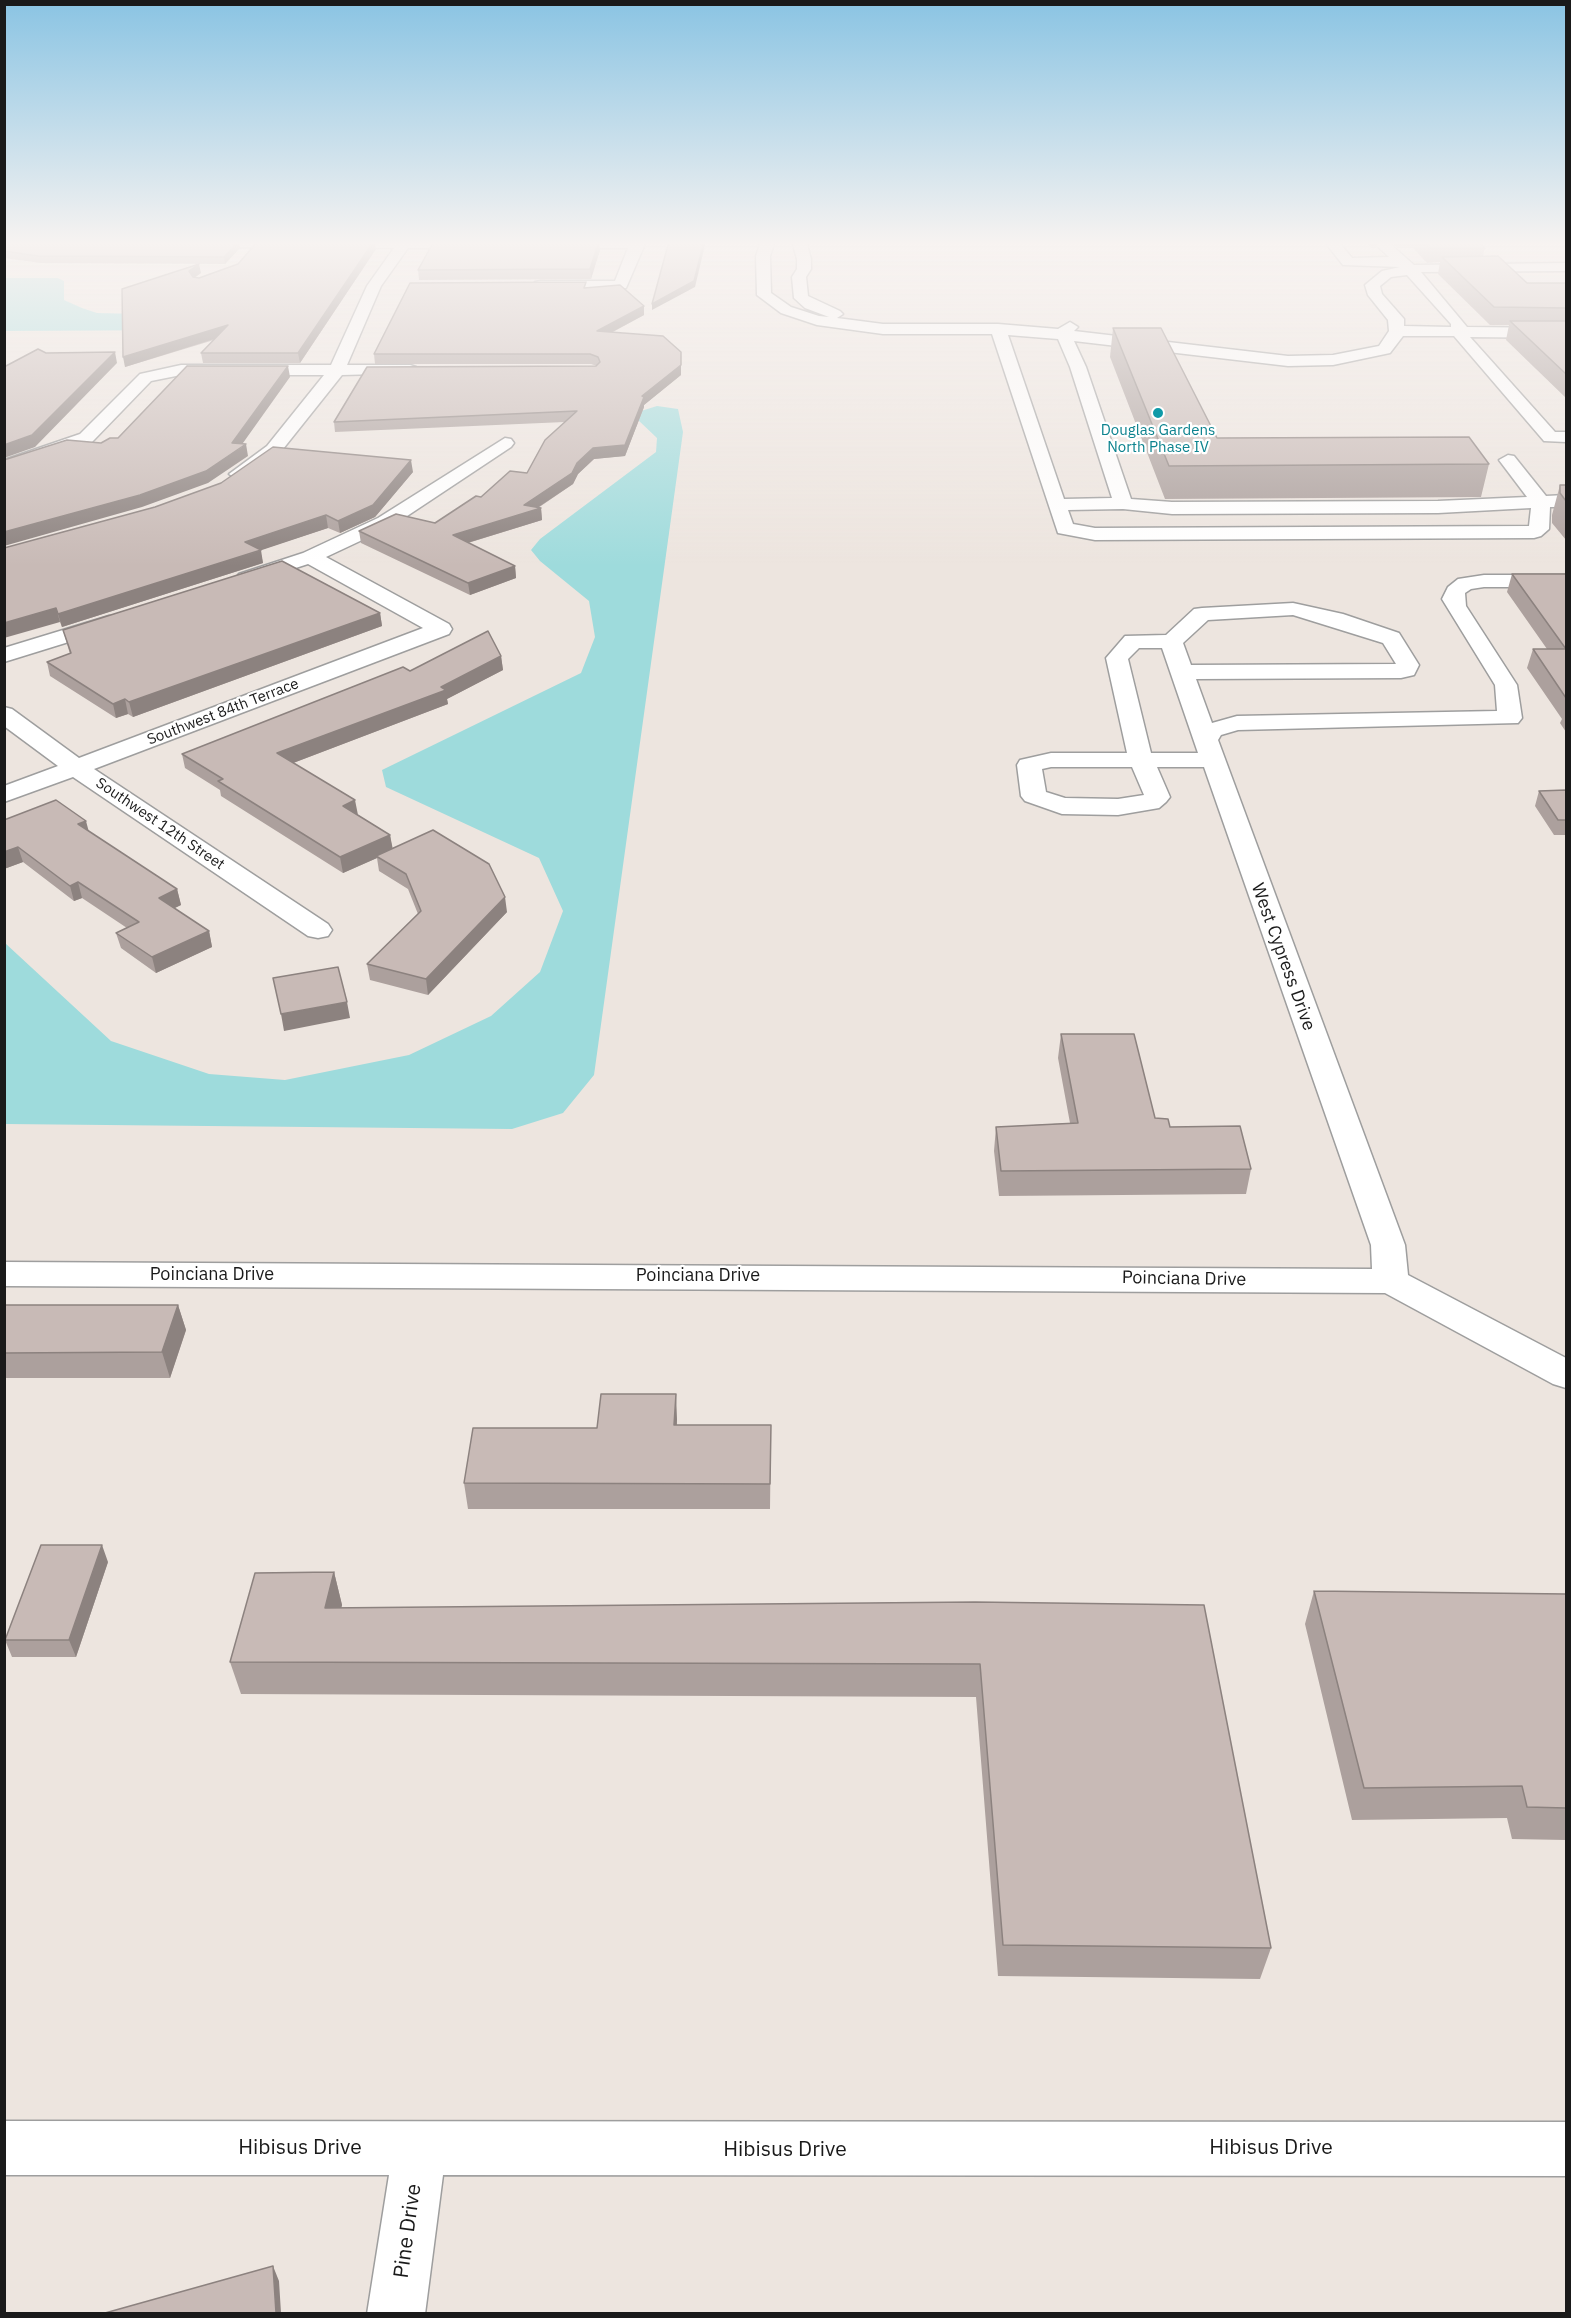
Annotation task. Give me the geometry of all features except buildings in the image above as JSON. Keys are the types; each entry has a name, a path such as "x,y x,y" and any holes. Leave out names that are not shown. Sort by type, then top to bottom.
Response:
{"street":[{"path":"225,482 273,450 337,370 346,349"},
{"path":"1005,349 1065,529 1095,534 1534,532 1539,529 1541,503 1508,460"},
{"path":"1073,349 1123,503"},
{"path":"1197,349 1271,360 1337,356 1385,349"},
{"path":"1472,349 1558,437 1566,456"},
{"path":"4,466 86,438 146,377 181,370 427,370"},
{"path":"231,583 310,557 385,522 505,444"},
{"path":"1057,505 1123,503 1172,508 1438,507 1566,501"},
{"name":"Southwest 84th Terrace","path":"4,795 441,629 310,557"},
{"path":"1183,672 1401,672 1406,670 1408,665 1391,638 1335,619 1293,609 1202,614 1171,642 1133,641 1117,658 1141,760 1209,750 1213,730 1237,723 1510,718 1506,685 1455,606 1453,600 1455,591 1465,583 1484,581 1566,581"},
{"path":"4,655 129,615"},
{"name":"West Cypress Drive","path":"1171,642 1388,1245 1391,1281"},
{"name":"Southwest 12th Street","path":"4,714 76,768 318,930"},
{"name":"Poinciana Drive","path":"4,1274 1391,1281"},
{"path":"1391,1281 1566,1374"},
{"name":"Hibisus Drive","path":"4,2148 1566,2149"},
{"name":"Pine Drive","path":"396,2313 420,2149"}],"water":[{"path":"657,406 678,409 683,432 594,1075 563,1113 512,1129 5,1124 5,943 111,1041 209,1074 285,1080 409,1055 491,1016 540,972 563,911 539,858 386,787 382,770 581,673 595,637 589,601 540,561 531,550 540,539 656,452 657,438 637,419 641,411"}],"place":[{"name":"Douglas Gardens North Phase IV","path":"1158,413"}]}
